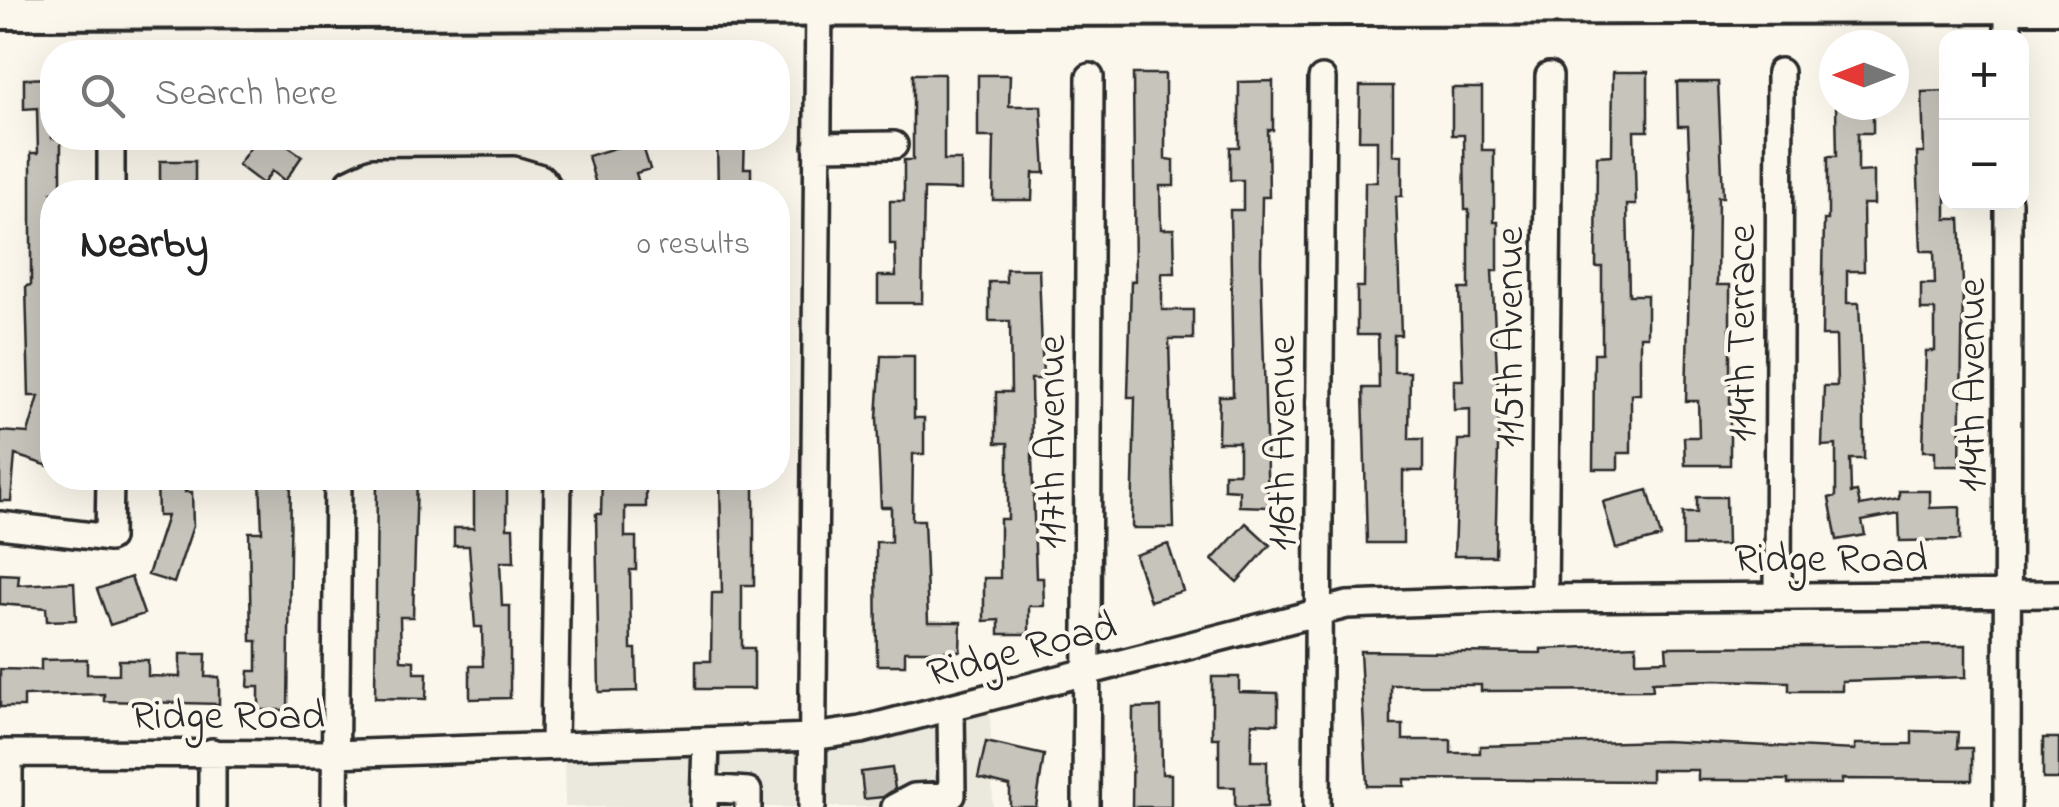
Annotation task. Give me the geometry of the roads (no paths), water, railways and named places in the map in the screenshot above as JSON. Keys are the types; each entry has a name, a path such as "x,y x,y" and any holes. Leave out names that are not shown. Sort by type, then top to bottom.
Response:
{"main road":[{"path":"0,12 819,4 2008,14 2059,6"}],"street":[{"path":"812,807 819,4"},
{"name":"114th Terrace","path":"1778,596 1780,72"},
{"name":"115th Avenue","path":"1544,598 1549,76"},
{"name":"117th Avenue","path":"1086,807 1090,77"},
{"name":"116th Avenue","path":"1318,807 1322,79"},
{"path":"818,146 894,145"},
{"path":"111,180 112,150"},
{"path":"359,180 373,171 514,170 543,180"},
{"name":"114th Avenue","path":"2007,807 2008,210"},
{"path":"0,525 110,538 110,490"},
{"path":"335,807 338,490"},
{"path":"554,746 558,490"},
{"name":"Ridge Road","path":"5,753 335,754 812,737 951,707 1347,605 1544,598 2059,594"},
{"path":"896,807 914,797 952,801 951,707"},
{"path":"706,741 704,798 748,791 748,807"},
{"path":"212,752 212,807"},
{"path":"5,753 9,807"}]}
